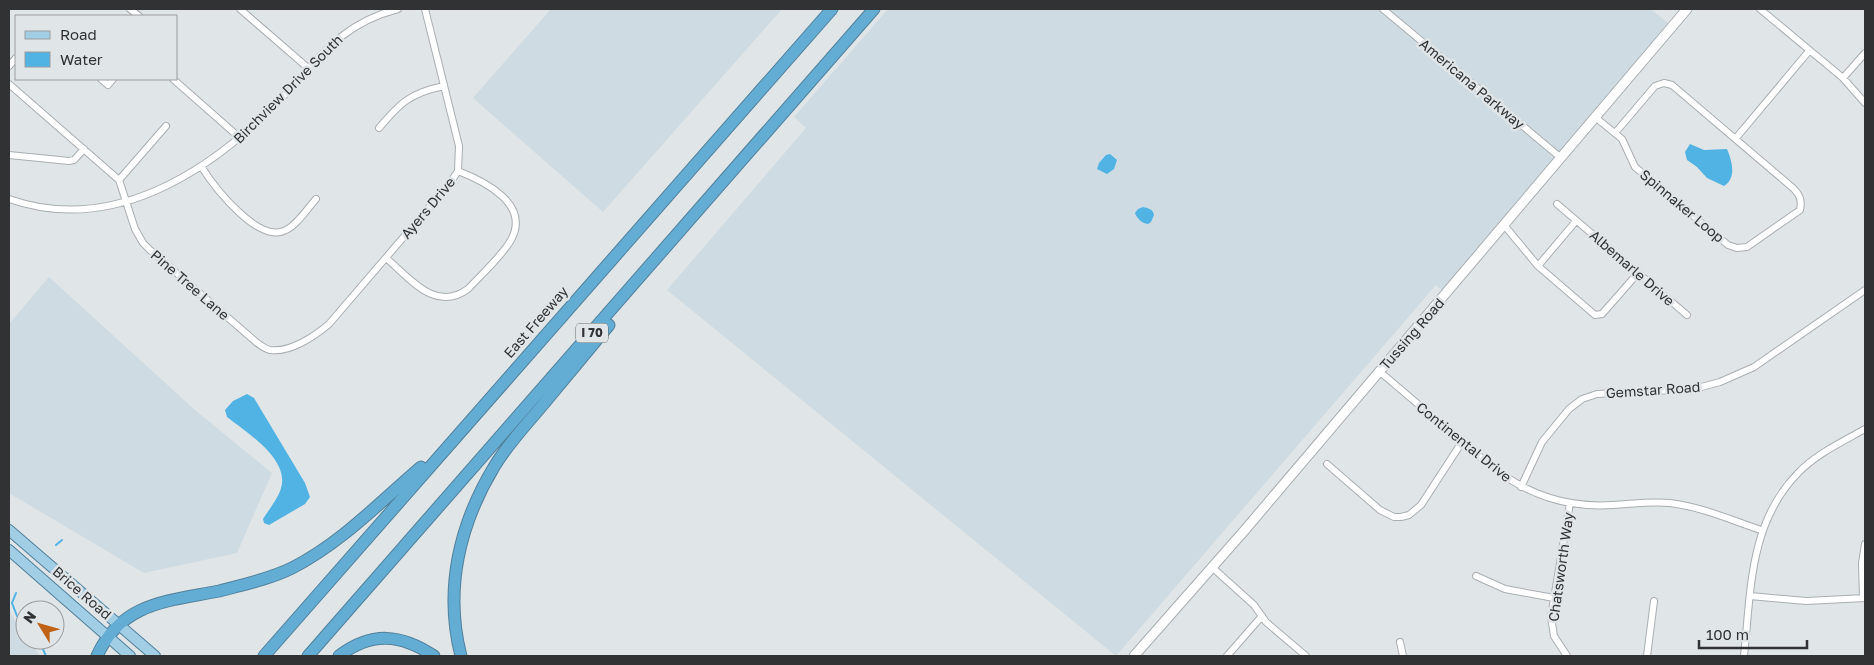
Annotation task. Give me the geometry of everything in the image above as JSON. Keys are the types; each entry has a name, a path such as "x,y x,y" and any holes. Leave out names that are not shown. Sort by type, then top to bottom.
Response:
{"highway":[{"name":"East Freeway","path":"264,656 832,9"},
{"name":"I 70","path":"308,656 730,176 874,9"},
{"path":"461,656 454,620 455,569 468,519 483,486 513,440 672,250 730,176"},
{"path":"97,656 119,625 136,612 159,602 261,580 304,562 343,536 456,437"},
{"path":"339,656 354,646 383,637 400,639 434,656"}],"main road":[{"name":"Tussing Road","path":"1134,656 1213,568 1687,9"},
{"name":"Brice Road","path":"9,530 155,656"},
{"name":"Brice Road","path":"9,550 130,656"},
{"name":"Brice Road","path":"109,638 138,656"}],"street":[{"path":"241,9 308,68"},
{"name":"Birchview Drive South","path":"9,199 38,207 65,209 93,208 126,202 160,190 201,166 240,138 349,29 366,20 398,9"},
{"name":"Ayers Drive","path":"275,350 304,342 329,324 450,183 458,171 459,146 425,9"},
{"name":"Americana Parkway","path":"1384,9 1561,158"},
{"path":"1760,9 1843,78 1865,103"},
{"path":"1615,133 1655,86 1664,83 1672,85 1736,138 1810,51"},
{"path":"1843,78 1865,53"},
{"path":"102,80 108,85 112,80"},
{"path":"174,80 240,138"},
{"path":"9,84 119,180 166,126"},
{"path":"379,128 403,101 413,95 444,86"},
{"name":"Spinnaker Loop","path":"1596,117 1622,139 1635,166 1728,244 1737,248 1747,247 1792,217 1800,210 1801,202 1800,195 1793,188 1736,138"},
{"path":"9,155 69,161 74,160 84,149"},
{"path":"201,166 219,193 260,229 271,233 282,232 292,227 316,199"},
{"path":"386,258 426,292 434,296 450,298 468,289 510,242 516,223 509,202 487,184 458,171"},
{"name":"Pine Tree Lane","path":"119,180 138,236 150,250 256,342 265,348 275,350"},
{"name":"Albemarle Drive","path":"1557,204 1687,315"},
{"name":"Albemarle Drive","path":"1538,266 1576,221"},
{"path":"1504,225 1538,266 1597,316 1602,314 1638,273"},
{"name":"Gemstar Road","path":"1521,487 1542,442 1569,409 1582,399 1598,394 1694,389 1720,382 1754,367 1865,290"},
{"name":"Continental Drive","path":"1379,371 1492,467 1521,487 1534,493 1570,503 1610,506 1668,503 1690,506 1762,530"},
{"path":"1744,656 1753,570 1762,530 1775,501 1798,472 1829,449 1865,429"},
{"path":"1327,464 1380,510 1386,514 1401,517 1409,515 1421,506 1462,442"},
{"name":"Chatsworth Way","path":"1567,656 1554,636 1551,617 1570,503"},
{"path":"1750,596 1806,601 1864,598 1862,563 1865,544"},
{"path":"1213,568 1306,656"},
{"path":"1476,576 1505,588 1554,598"},
{"path":"1646,656 1654,601"},
{"path":"1227,656 1262,616"},
{"path":"1400,642 1402,656 1408,656"}],"shaded area":[{"path":"551,9 782,9 603,212 473,98"},
{"path":"888,9 1651,9 1668,23 1443,291 1436,285 1116,656 667,290 806,128 794,117"},
{"path":"49,277 195,410 272,473 237,553 144,573 9,493 9,324"},
{"path":"9,611 15,620 15,650 36,650 40,656 9,656"}],"water":[{"path":"1690,144 1704,150 1727,149 1732,169 1731,179 1728,183 1724,186 1707,178 1687,160 1685,152"},
{"path":"1110,154 1117,160 1114,169 1107,174 1097,169 1099,163 1106,155"},
{"path":"1143,207 1153,211 1154,215 1148,224 1140,220 1135,213"},
{"path":"247,394 254,398 305,483 310,497 305,504 269,525 264,523 263,519 280,492 282,477 279,467 273,457 255,438 227,417 225,410 233,401"}],"waterway":[{"path":"56,545 62,540"},
{"path":"15,611 12,603 16,593"},
{"path":"43,650 46,656"}]}
